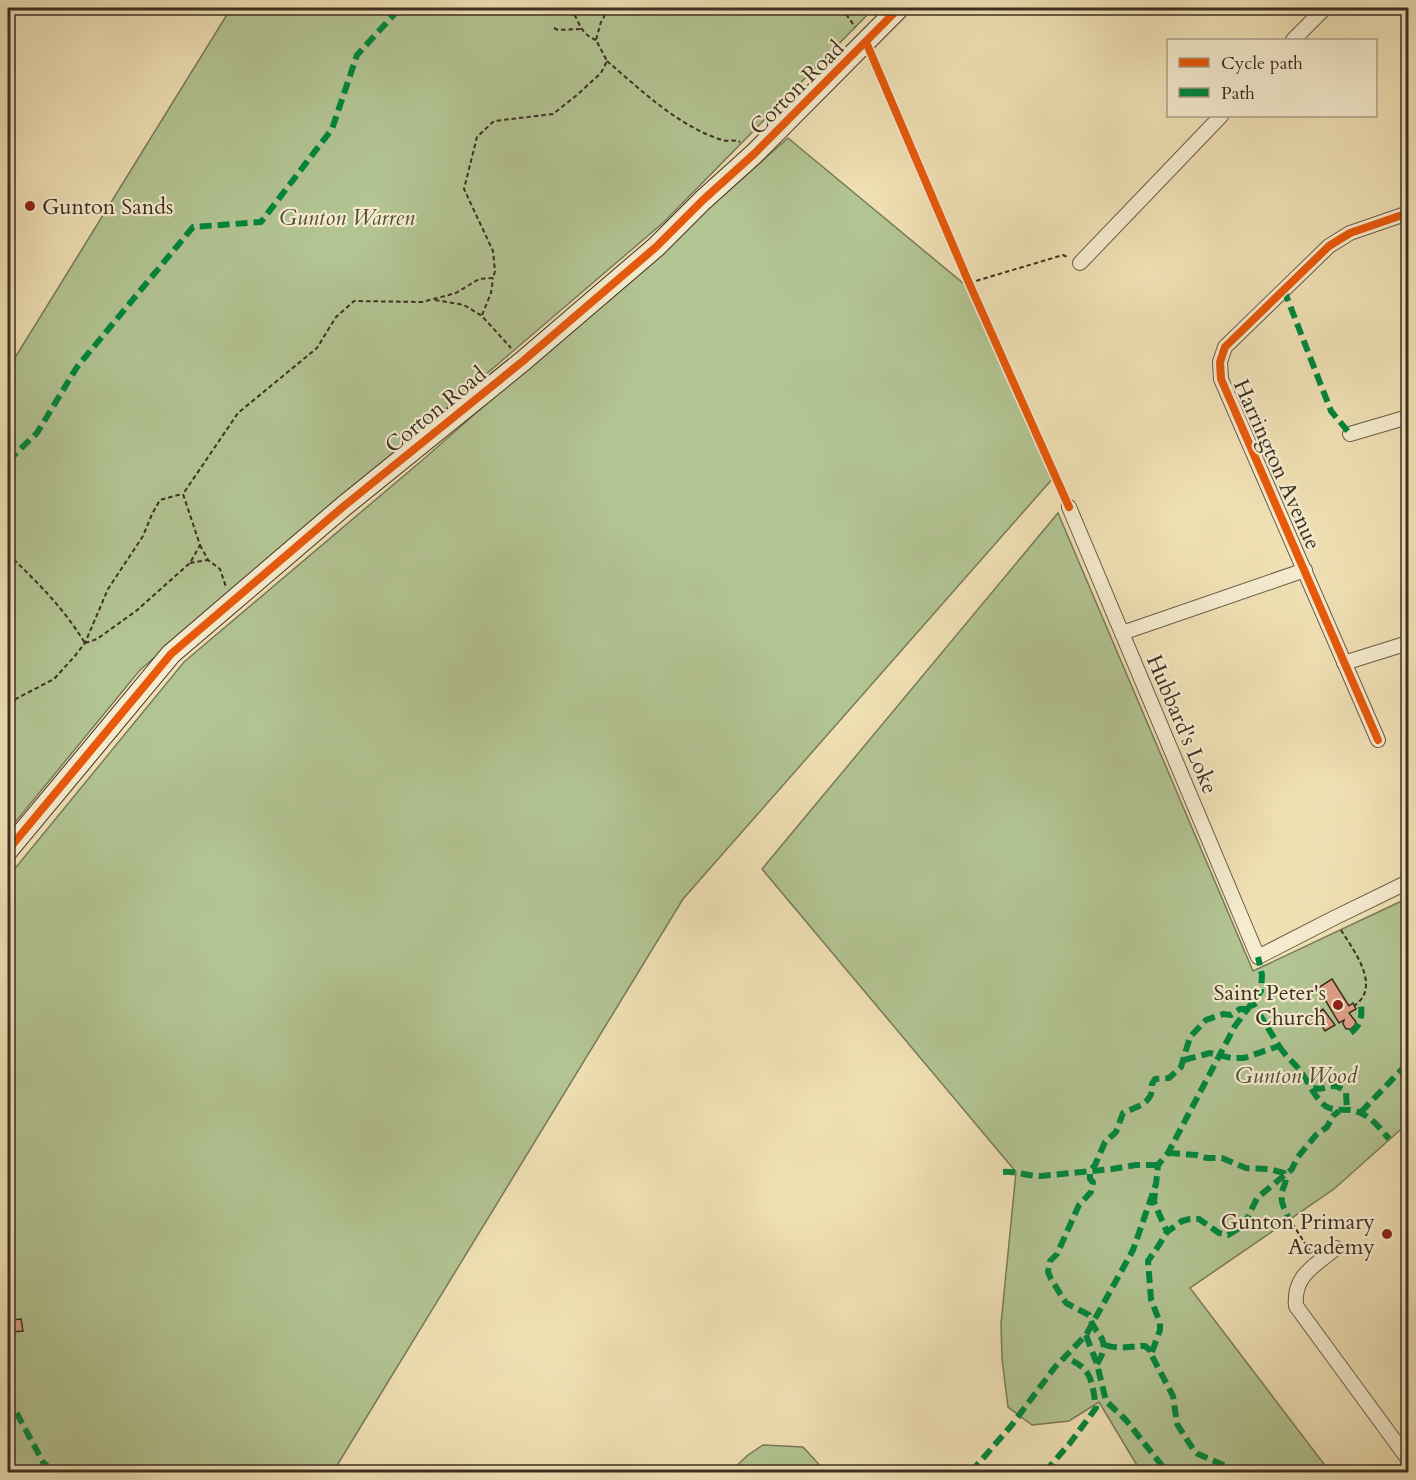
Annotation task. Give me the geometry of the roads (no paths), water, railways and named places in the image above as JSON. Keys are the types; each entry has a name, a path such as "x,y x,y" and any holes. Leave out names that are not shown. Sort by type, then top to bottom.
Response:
{"main road":[{"name":"Corton Road","path":"8,850 171,654 344,506 523,361 656,248 703,200 754,154 899,8"}],"street":[{"path":"1294,39 1325,8"},
{"path":"1080,263 1220,117"},
{"name":"Harrington Avenue","path":"1378,740 1221,379 1220,362 1225,347 1329,246 1350,233 1408,213"},
{"path":"1350,434 1408,417"},
{"name":"Hubbard's Loke","path":"1068,507 1258,957 1408,882"},
{"path":"1122,633 1305,570"},
{"path":"1344,663 1408,643"},
{"path":"1336,1248 1299,1279 1295,1293 1296,1306 1408,1459"}],"place":[{"name":"Gunton Sands","path":"30,206"},
{"name":"Saint Peter's Church","path":"1338,1005"},
{"name":"Gunton Primary Academy","path":"1387,1234"}],"park label":[{"name":"Gunton Warren","path":"347,217"},
{"name":"Gunton Wood","path":"1296,1075"}]}
